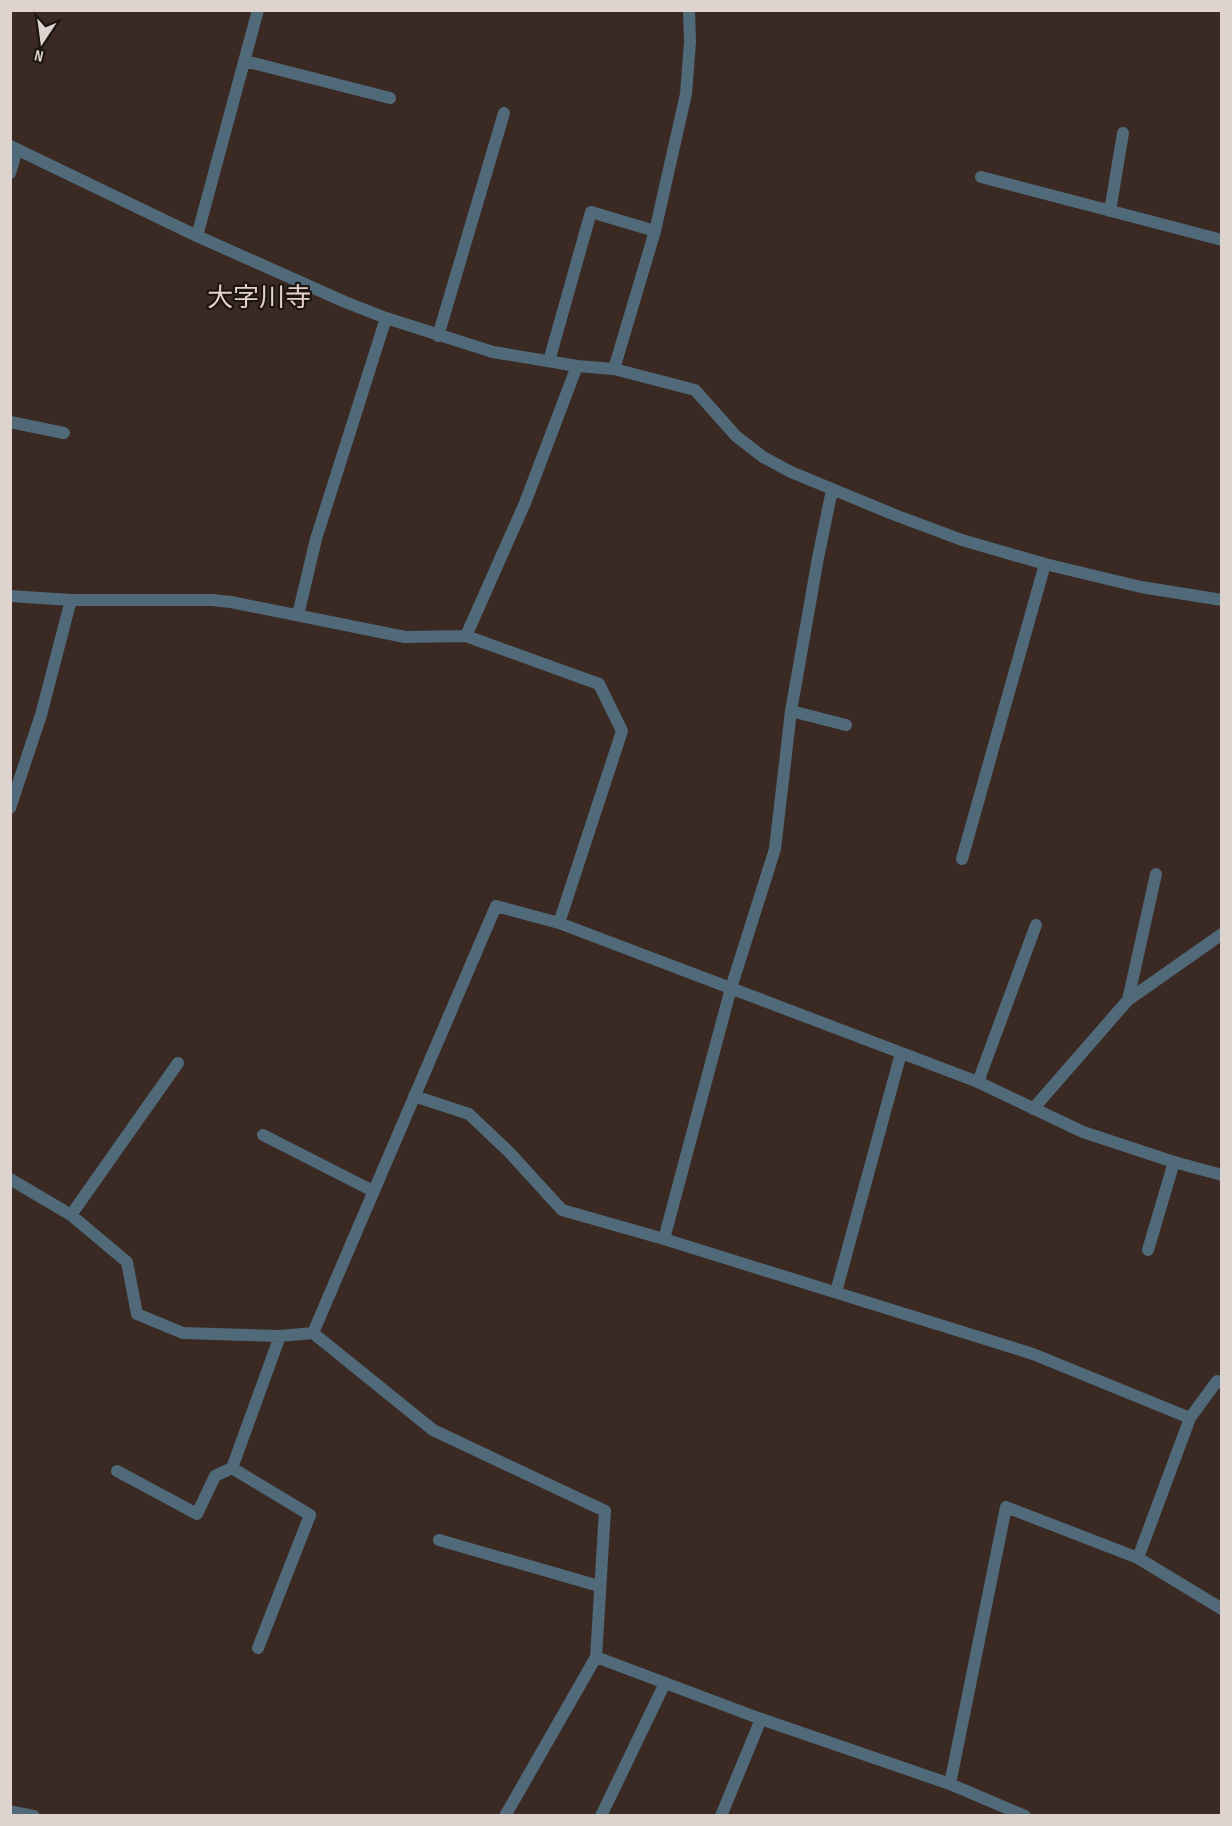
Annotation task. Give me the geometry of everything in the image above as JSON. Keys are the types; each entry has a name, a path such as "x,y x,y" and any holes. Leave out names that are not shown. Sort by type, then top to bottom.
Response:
{"street":[{"path":"198,236 258,10"},
{"path":"614,369 655,231 686,94 690,42 689,10"},
{"path":"245,61 390,98"},
{"path":"438,336 504,114"},
{"path":"1110,211 1123,133"},
{"path":"10,173 14,148 198,236 345,302 438,336 493,352 577,366 614,369 695,390 736,436 763,457 832,490 962,540 1044,564 1141,587 1221,600"},
{"path":"981,177 1221,240"},
{"path":"549,360 591,212 655,231"},
{"path":"298,615 316,539 386,318"},
{"path":"466,636 525,503 577,366"},
{"path":"10,422 64,433"},
{"path":"664,1239 731,988 775,849 791,711 832,490"},
{"path":"962,860 1044,564"},
{"path":"10,596 71,600 212,600 405,637 466,636 600,684 622,731 559,923"},
{"path":"10,808 41,715 71,600"},
{"path":"791,711 846,725"},
{"path":"1128,1000 1156,874"},
{"path":"314,1333 496,906 559,923 978,1082 1083,1132 1221,1175"},
{"path":"978,1082 1036,925"},
{"path":"1033,1109 1128,1000 1221,934"},
{"path":"836,1293 901,1053"},
{"path":"71,1215 178,1063"},
{"path":"414,1096 469,1114 510,1153 562,1210 664,1239 1033,1354 1190,1418"},
{"path":"263,1136 373,1191"},
{"path":"1148,1250 1174,1162"},
{"path":"10,1179 71,1215 127,1262 137,1314 183,1333 280,1336 314,1333 433,1430 605,1511 596,1657 505,1815"},
{"path":"117,1471 197,1514 215,1476 232,1468 280,1336"},
{"path":"1138,1558 1190,1418 1217,1381 1221,1383"},
{"path":"232,1468 310,1515 258,1648"},
{"path":"950,1784 1006,1507 1138,1558 1221,1609"},
{"path":"439,1540 599,1586"},
{"path":"596,1657 761,1719 950,1784 1007,1812 1024,1815"},
{"path":"601,1815 665,1683"},
{"path":"721,1815 761,1719"},
{"path":"10,1811 34,1815"}],"district":[{"name":"大字川寺","path":"259,298"}]}
